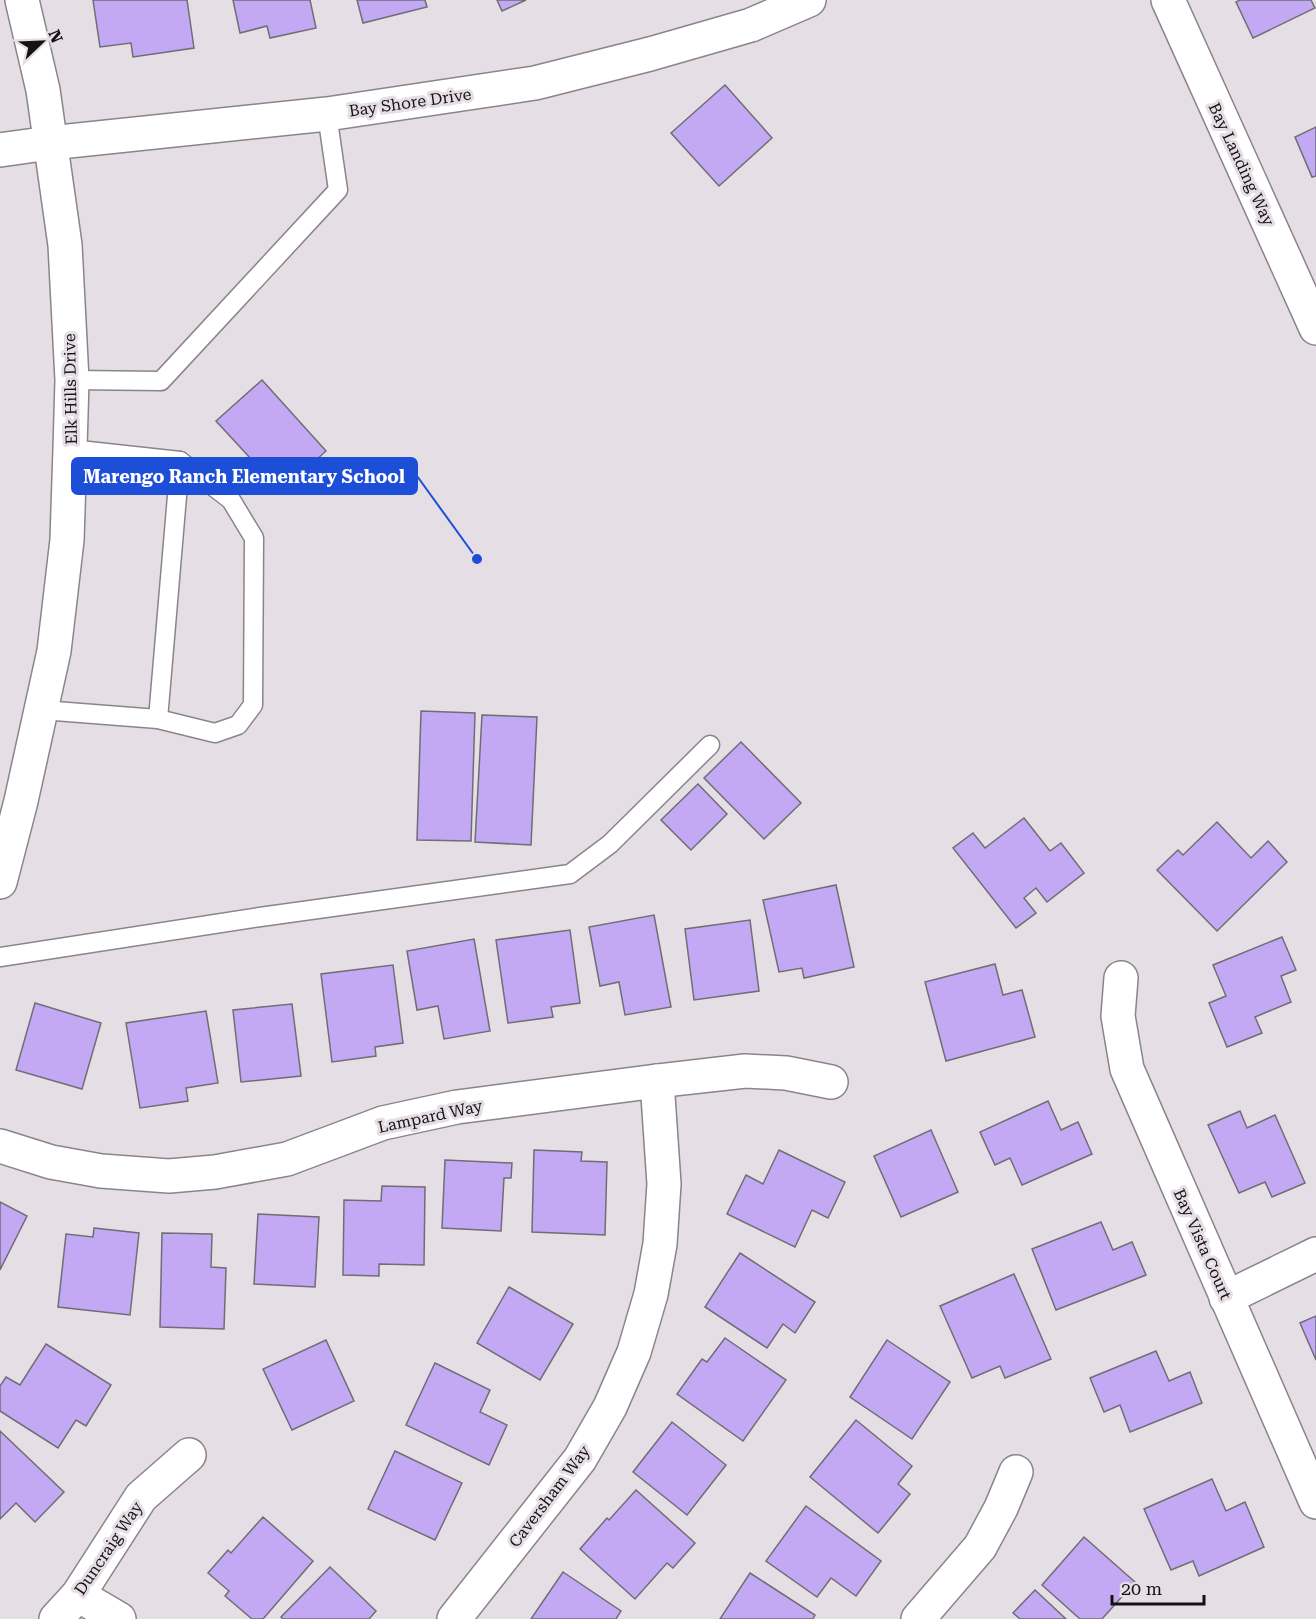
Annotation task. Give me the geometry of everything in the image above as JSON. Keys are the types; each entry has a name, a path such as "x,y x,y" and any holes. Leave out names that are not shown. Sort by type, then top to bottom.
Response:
{"street":[{"name":"Elk Hills Drive","path":"0,882 54,651 67,540 72,380 65,245 43,90 22,0"},
{"name":"Bay Shore Drive","path":"0,150 50,142 327,114 535,83 752,25 809,0"},
{"name":"Bay Landing Way","path":"1168,0 1307,284 1316,328"},
{"name":"Bay Vista Court","path":"1121,978 1118,1016 1126,1069 1316,1503"},
{"name":"Lampard Way","path":"0,1146 51,1162 101,1171 169,1176 215,1172 287,1159 383,1123 456,1107 745,1071 786,1073 831,1082"},
{"name":"Caversham Way","path":"454,1619 580,1459 610,1407 634,1352 651,1294 660,1244 664,1184 657,1081"},
{"path":"1226,1298 1316,1254"},
{"name":"Duncraig Way","path":"67,1607 141,1497 189,1455"},
{"path":"918,1619 980,1547 1001,1508 1016,1472"},
{"path":"67,1607 119,1619"}],"lane":[{"path":"72,380 161,381 338,190 327,114"},
{"path":"42,710 158,720 215,733 238,725 254,705 254,538 231,500 180,461 70,449"},
{"path":"158,720 180,461"},
{"path":"0,957 260,917 570,874 610,844 710,745"}],"building":[{"path":"93,0 187,0 194,48 133,57 131,43 100,47"},
{"path":"233,0 310,0 316,28 270,38 267,26 240,33"},
{"path":"357,0 425,0 427,7 363,23"},
{"path":"497,0 526,0 502,11"},
{"path":"1240,0 1311,0 1315,8 1253,38 1236,2"},
{"path":"725,85 772,138 719,186 671,133"},
{"path":"1316,127 1316,176 1312,177 1295,137"},
{"path":"262,380 326,451 283,490 273,478 263,488 244,467 252,460 216,421"},
{"path":"421,711 475,713 471,841 417,840"},
{"path":"482,715 537,717 531,845 475,842"},
{"path":"741,742 801,803 764,839 704,778"},
{"path":"698,784 727,814 691,850 661,820"},
{"path":"1024,818 1050,851 1061,843 1084,873 1047,902 1036,888 1024,898 1036,913 1016,928 953,848 973,833 985,848"},
{"path":"1217,822 1251,858 1268,841 1287,862 1217,931 1157,870 1178,850 1183,855"},
{"path":"836,885 854,967 804,978 802,968 779,972 763,900"},
{"path":"654,915 671,1007 625,1015 619,982 600,986 589,927"},
{"path":"750,920 759,991 694,1000 685,929"},
{"path":"570,930 580,1003 551,1007 553,1017 508,1023 496,940"},
{"path":"1282,937 1296,970 1281,976 1291,1002 1255,1017 1262,1033 1227,1047 1209,1003 1226,996 1213,965"},
{"path":"474,939 490,1031 444,1039 438,1006 417,1010 407,951"},
{"path":"995,964 1003,995 1022,990 1035,1037 946,1061 925,982"},
{"path":"393,965 403,1043 375,1047 376,1056 332,1062 321,974"},
{"path":"35,1003 101,1023 82,1089 16,1070"},
{"path":"292,1004 301,1076 241,1082 233,1010"},
{"path":"206,1011 218,1083 186,1088 188,1101 140,1108 126,1023"},
{"path":"1048,1101 1061,1130 1078,1122 1092,1154 1022,1185 1010,1158 995,1165 980,1132"},
{"path":"1240,1111 1247,1128 1275,1115 1305,1183 1272,1197 1265,1182 1239,1193 1208,1125"},
{"path":"931,1130 958,1192 901,1217 874,1156"},
{"path":"534,1150 582,1152 581,1161 607,1162 605,1235 532,1232"},
{"path":"779,1150 845,1182 828,1218 812,1210 795,1247 727,1214 746,1175 763,1184"},
{"path":"445,1160 512,1163 511,1178 504,1178 501,1231 442,1228"},
{"path":"382,1186 425,1187 424,1265 379,1264 379,1276 343,1275 344,1200 381,1201"},
{"path":"0,1202 27,1216 0,1270"},
{"path":"258,1214 319,1217 315,1287 254,1284"},
{"path":"1101,1222 1113,1250 1132,1242 1146,1275 1056,1310 1032,1249"},
{"path":"94,1228 139,1233 130,1315 58,1307 66,1234 93,1237"},
{"path":"162,1233 212,1234 211,1267 226,1268 224,1329 160,1327"},
{"path":"740,1253 815,1302 795,1333 783,1324 767,1348 705,1307"},
{"path":"1014,1274 1051,1359 1005,1378 1000,1366 972,1378 940,1306"},
{"path":"509,1287 573,1324 540,1380 477,1343"},
{"path":"1316,1316 1316,1360 1300,1323"},
{"path":"725,1338 786,1380 743,1441 677,1394 702,1359 707,1362"},
{"path":"326,1340 354,1401 292,1430 263,1369"},
{"path":"887,1340 950,1382 912,1439 850,1397"},
{"path":"46,1344 111,1385 86,1426 76,1420 58,1448 0,1411 0,1386 6,1377 20,1385"},
{"path":"1156,1351 1169,1381 1190,1372 1202,1403 1130,1432 1120,1405 1104,1412 1090,1378"},
{"path":"435,1363 490,1390 480,1412 507,1425 489,1465 406,1425"},
{"path":"856,1420 912,1466 898,1484 910,1494 878,1533 810,1477"},
{"path":"672,1422 726,1465 687,1515 633,1472"},
{"path":"0,1431 64,1492 35,1522 16,1503 0,1519"},
{"path":"395,1451 462,1483 435,1540 368,1509"},
{"path":"1212,1479 1226,1511 1245,1502 1264,1547 1199,1576 1193,1561 1171,1570 1144,1509"},
{"path":"636,1490 695,1543 673,1568 667,1563 635,1599 580,1549"},
{"path":"806,1506 881,1561 856,1596 831,1578 817,1597 766,1561"},
{"path":"263,1517 313,1561 263,1619 252,1619 225,1596 229,1591 208,1573 228,1550 231,1553"},
{"path":"1084,1537 1135,1582 1102,1619 1080,1619 1042,1585"},
{"path":"330,1567 376,1611 369,1619 283,1619 281,1617"},
{"path":"563,1572 621,1611 616,1619 531,1619"},
{"path":"750,1573 815,1615 813,1619 720,1619"},
{"path":"1035,1590 1066,1619 1020,1619 1013,1613"}],"place":[{"name":"Marengo Ranch Elementary School","path":"477,559"}]}
